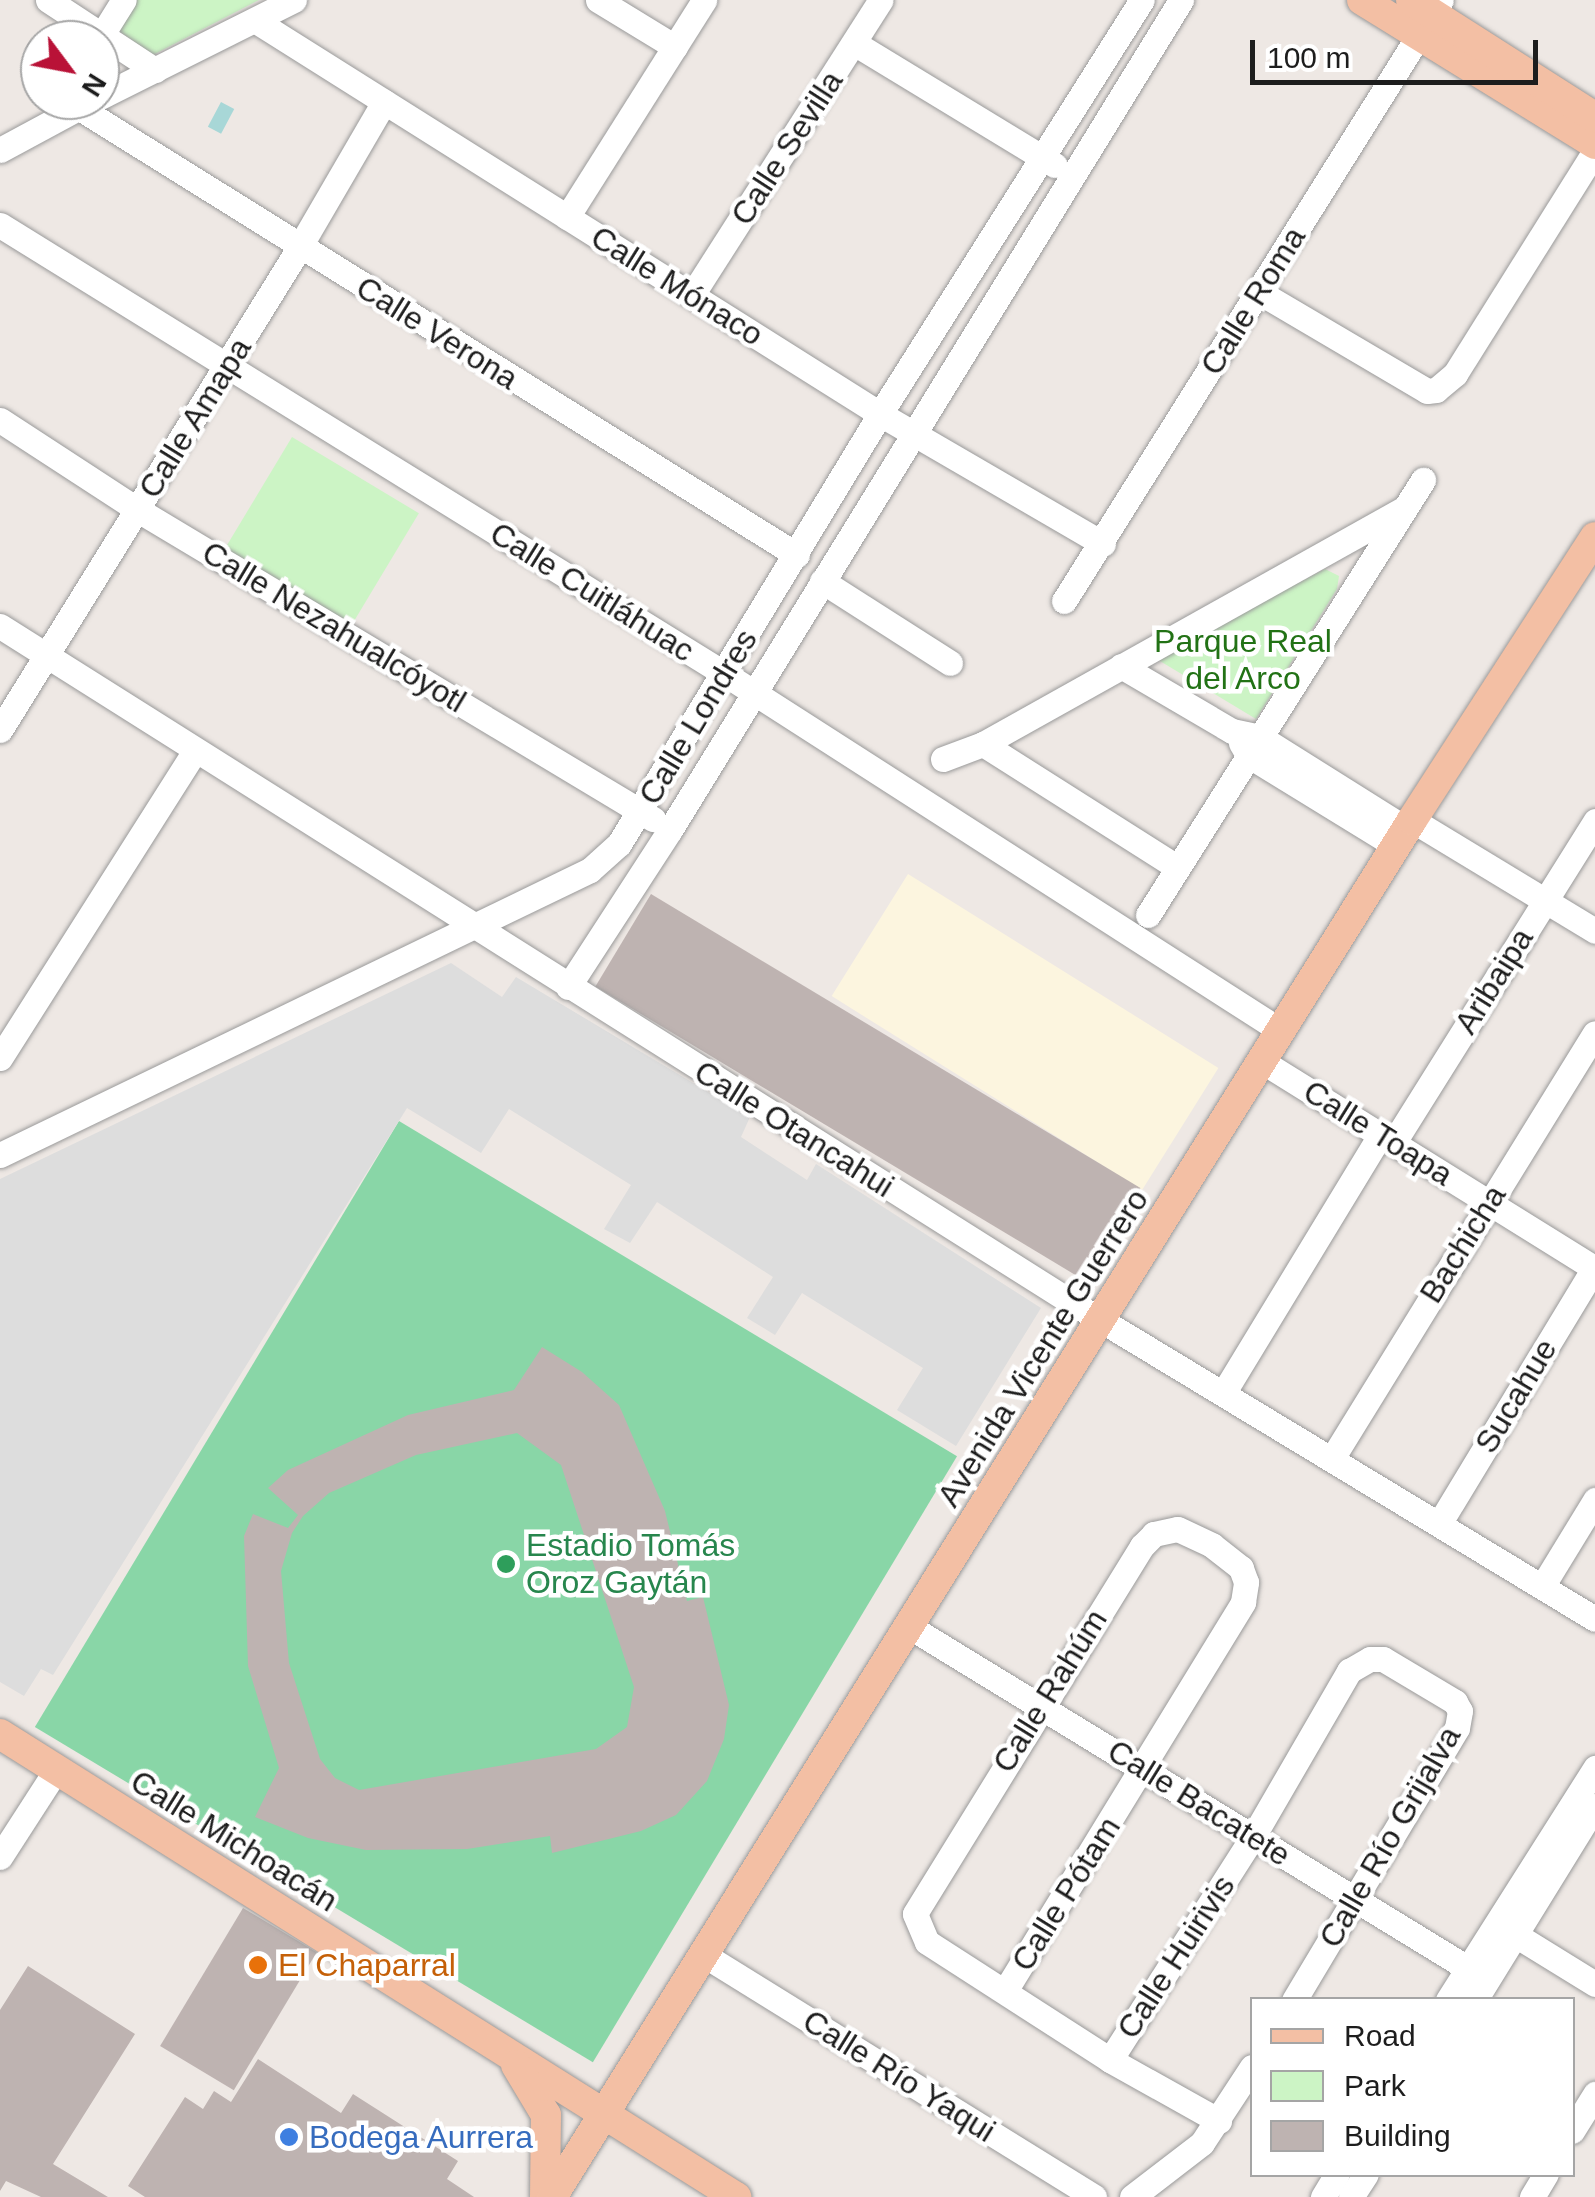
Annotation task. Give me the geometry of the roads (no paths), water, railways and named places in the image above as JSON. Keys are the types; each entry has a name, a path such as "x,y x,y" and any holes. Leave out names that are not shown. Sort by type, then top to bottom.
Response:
{"main road":[{"path":"1362,0 1426,12 1595,117"},
{"path":"1426,12 1595,147"},
{"name":"Avenida Vicente Guerrero","path":"548,2197 605,2115 1405,832 1590,557"},
{"name":"Calle Michoacán","path":"0,1734 736,2197"},
{"path":"508,2055 546,2115 548,2197"}],"street":[{"path":"48,0 81,20"},
{"path":"120,87 294,0"},
{"path":"598,0 675,46"},
{"path":"567,217 704,0"},
{"name":"Calle Sevilla","path":"692,295 881,0"},
{"name":"Calle Londres","path":"0,1155 590,870 618,844 880,414 1142,0"},
{"name":"Calle Londres","path":"568,988 670,830 1181,0"},
{"name":"Calle Roma","path":"1064,601 1259,292 1426,12"},
{"name":"Calle Mónaco","path":"256,21 880,414 1103,544"},
{"path":"854,43 1072,175"},
{"path":"120,46 155,70"},
{"name":"Calle Amapa","path":"0,730 226,368 384,102"},
{"path":"0,150 56,120"},
{"name":"Calle Verona","path":"118,120 299,248 797,555"},
{"path":"1259,292 1427,391 1442,387 1455,374 1595,147"},
{"name":"Calle Cuitláhuac","path":"0,225 725,674 1281,1031"},
{"name":"Calle Nezahualcóyotl","path":"0,420 138,510 670,830"},
{"path":"1148,915 1423,480"},
{"path":"943,759 983,744 1404,510"},
{"path":"822,581 950,663"},
{"name":"Calle Otancahui","path":"0,626 568,988 1102,1320 1595,1619"},
{"path":"1122,666 1405,832 1544,900 1595,931"},
{"path":"983,744 1177,867"},
{"path":"0,1058 194,751"},
{"name":"Aribaipa","path":"1224,1392 1595,821"},
{"name":"Bachicha","path":"1333,1457 1595,1032"},
{"name":"Calle Toapa","path":"1264,1062 1594,1268"},
{"name":"Sucahue","path":"1439,1524 1594,1268"},
{"path":"1543,1586 1595,1500"},
{"name":"Calle Rahúm","path":"1005,1991 926,1942 916,1926 918,1905 1040,1705 1149,1538 1177,1529 1212,1545"},
{"name":"Calle Pótam","path":"1005,1991 1144,1770 1246,1594 1242,1568 1212,1545"},
{"name":"Calle Bacatete","path":"910,1626 1254,1835 1476,1983"},
{"name":"Calle Huirivis","path":"1110,2060 1254,1835 1349,1671 1370,1659 1383,1659 1426,1682"},
{"name":"Calle Río Grijalva","path":"1296,1997 1457,1728 1458,1707 1426,1682"},
{"path":"1476,1983 1595,1768"},
{"path":"0,1858 56,1770"},
{"path":"1453,1997 1476,1983 1514,1934 1595,1806"},
{"path":"1514,1934 1595,1984"},
{"name":"Calle Río Yaqui","path":"704,1955 1094,2197"},
{"path":"1005,1991 1110,2060 1218,2121"},
{"path":"1132,2197 1202,2142 1250,2069"},
{"path":"1575,2126 1595,2094"}],"water":[{"path":"221,102 234,109 221,134 208,127"}],"place":[{"name":"Estadio Tomás Oroz Gaytán","path":"506,1564"},
{"name":"El Chaparral","path":"258,1965"},
{"name":"Bodega Aurrera","path":"289,2137"}],"park label":[{"name":"Parque Real del Arco","path":"1243,660"}]}
